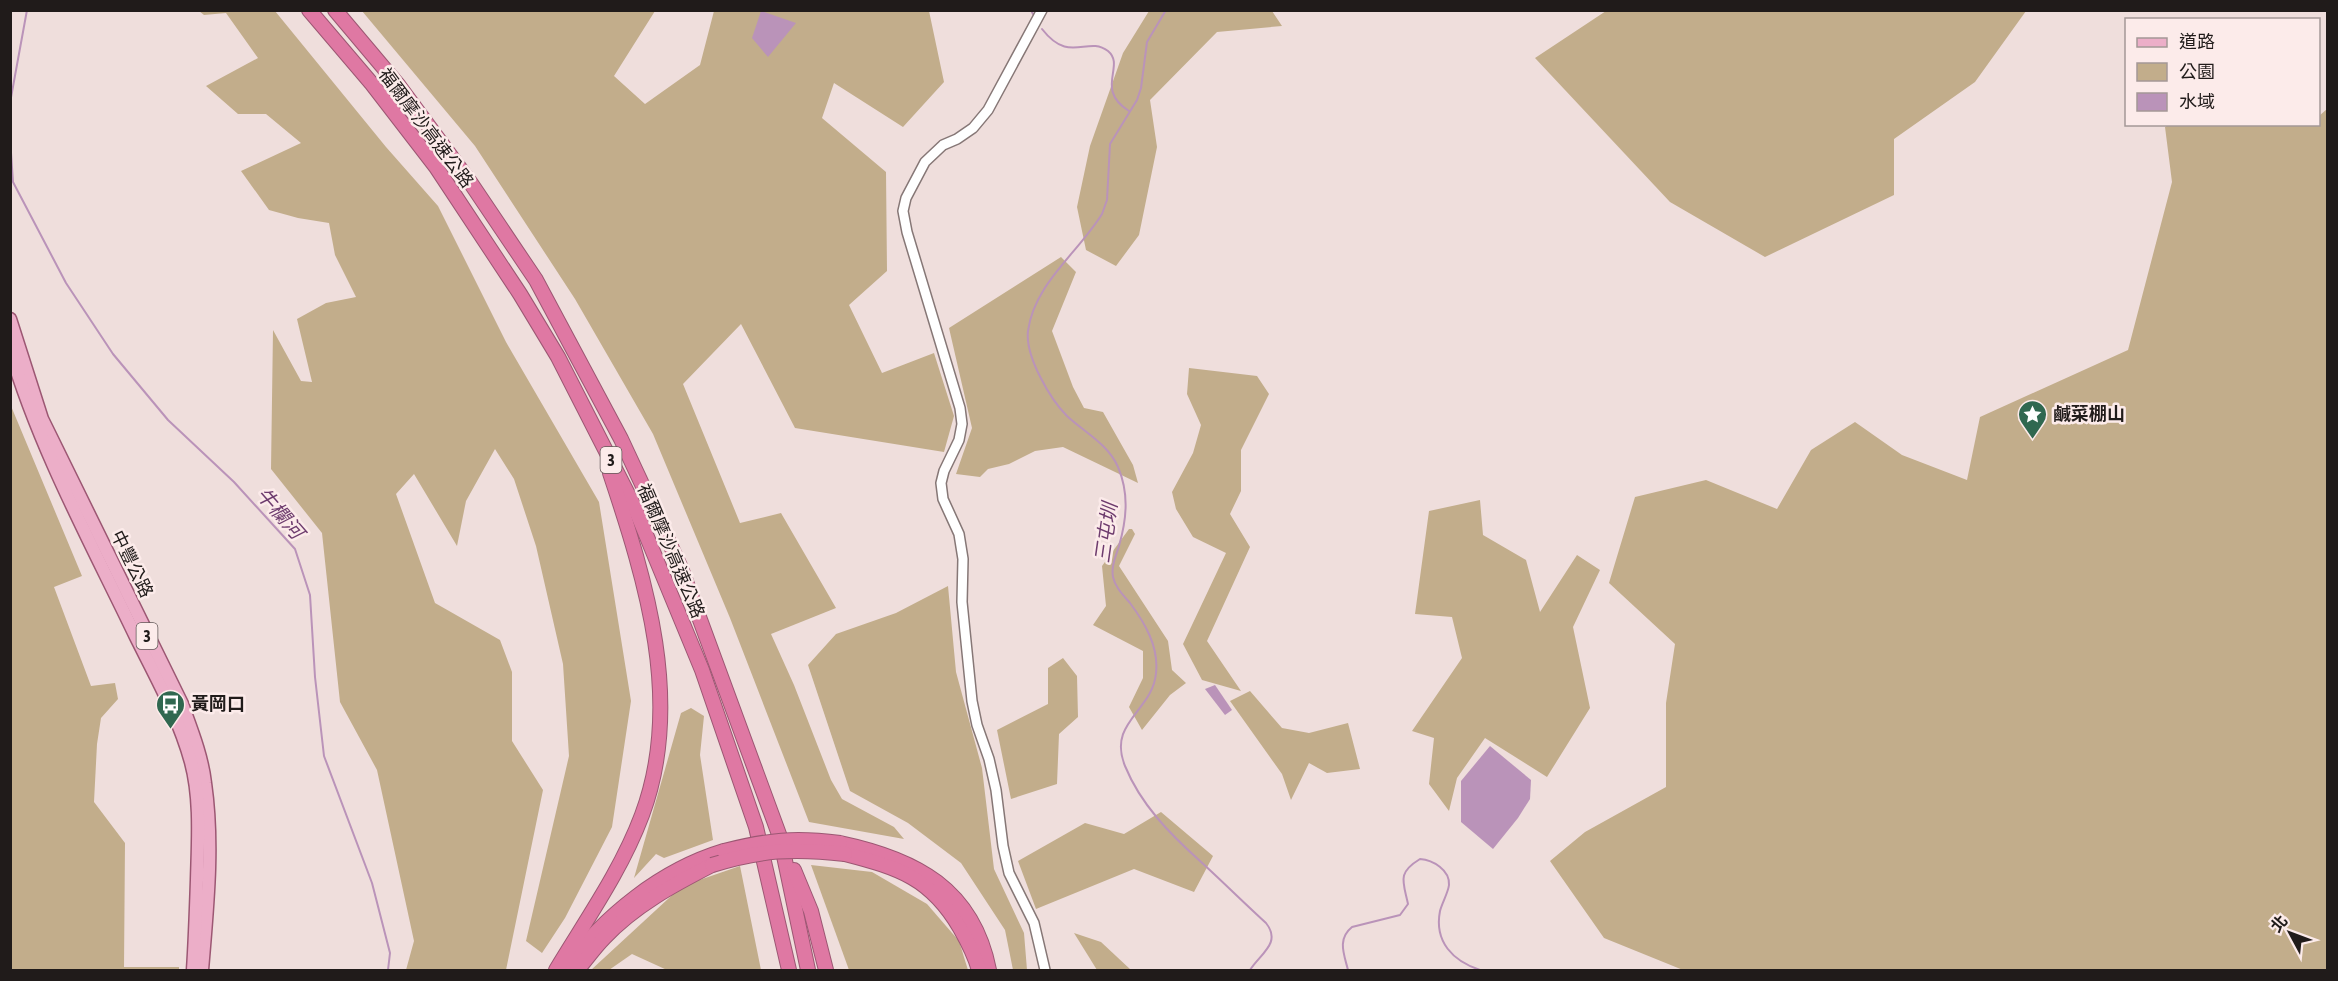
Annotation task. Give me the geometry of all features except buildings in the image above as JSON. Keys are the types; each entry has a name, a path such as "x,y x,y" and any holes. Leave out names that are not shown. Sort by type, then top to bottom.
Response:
{"highway":[{"name":"福爾摩沙高速公路","path":"309,10 372,84 436,168 520,294 558,357 594,426 635,508 702,670 756,827 789,970"},
{"name":"福爾摩沙高速公路","path":"335,10 399,86 470,182 536,280 621,439 681,568 780,837 808,970"},
{"path":"556,970 621,864 642,814 655,768 660,714 651,613 637,555 594,426"},
{"path":"780,837 810,911 826,970"},
{"path":"564,970 605,923 666,876 724,851 785,839 811,839 904,872 935,893 952,915 965,937 979,970"},
{"path":"578,970 603,938 633,912 670,887 712,865 746,854 786,850 865,848 914,866 944,887 964,910 974,927 990,970"}],"main road":[{"name":"中豐公路","path":"10,319 42,419 182,704 193,735 205,782 209,843 198,965"},
{"name":"中豐公路","path":"10,350 44,443 81,528 163,693 191,763 196,798 198,846 198,965"}],"street":[{"path":"1042,10 988,110 973,128 943,145 929,157 906,198 903,211 907,232 960,408 962,424 959,440 944,471 941,483 943,499 958,534 963,559 962,602 972,701 996,790 1009,873 1034,923 1045,970"}],"green space":[{"path":"199,11 275,11 386,147 438,206 506,342 599,502 631,701 612,827 565,918 542,953 526,941 569,756 563,664 536,546 514,479 495,449 466,501 457,546 414,474 396,494 435,603 500,640 512,672 512,741 543,790 506,970 406,970 414,941 377,770 340,702 322,533 271,469 273,330 301,381 312,382 297,319 326,303 356,297 335,255 329,223 269,210 241,171 301,143 266,114 238,114 206,86 258,58 226,13 204,15"},
{"path":"362,11 655,11 614,76 645,104 700,65 714,11 929,11 944,82 903,127 834,83 822,118 886,172 887,271 849,305 882,373 934,353 954,416 944,452 795,428 741,324 683,384 740,523 781,513 836,608 771,634 794,685 831,780 842,799 894,827 904,839 809,822 730,618 653,434 575,299 475,146"},
{"path":"1149,11 1272,11 1282,26 1217,32 1150,100 1157,147 1139,235 1116,266 1086,250 1077,207 1090,146 1123,53"},
{"path":"1606,11 2026,11 1975,82 1894,139 1894,195 1765,257 1670,202 1535,58"},
{"path":"2327,109 2327,970 1683,970 1604,938 1550,861 1585,832 1666,787 1666,703 1675,644 1609,583 1635,497 1706,480 1777,509 1811,450 1855,422 1902,455 1967,480 1980,417 2128,350 2172,182 2165,127 2320,126 2320,115"},
{"path":"1061,257 1076,272 1052,331 1073,387 1084,408 1103,412 1133,465 1138,483 1063,447 1035,451 1009,464 988,469 980,477 956,474 972,428 949,328"},
{"path":"1189,368 1257,376 1269,394 1241,450 1241,491 1230,514 1250,547 1207,641 1241,691 1202,680 1183,644 1226,553 1193,537 1176,509 1172,492 1193,453 1201,425 1187,394"},
{"path":"11,406 82,576 54,587 91,686 115,683 118,699 101,718 97,744 94,802 125,843 124,967 179,967 179,970 11,970"},
{"path":"1480,500 1483,535 1526,560 1540,612 1577,555 1600,570 1573,627 1590,708 1547,777 1485,738 1457,778 1449,811 1429,784 1434,738 1412,731 1462,658 1452,617 1415,614 1429,511"},
{"path":"1129,529 1132,529 1135,534 1119,566 1168,641 1172,670 1186,683 1170,695 1142,730 1129,707 1143,678 1143,651 1093,625 1106,606 1102,566"},
{"path":"948,586 956,672 982,768 994,869 1024,933 1027,970 1013,970 1005,930 961,863 908,823 850,791 808,665 836,634 896,613"},
{"path":"1063,658 1077,676 1078,717 1059,734 1057,784 1011,799 997,730 1048,704 1048,668"},
{"path":"1250,691 1282,728 1309,733 1348,723 1360,769 1327,773 1309,763 1291,800 1282,774 1230,701"},
{"path":"691,708 704,716 700,755 713,840 664,858 656,854 634,878 681,713"},
{"path":"1161,812 1213,856 1194,892 1134,869 1036,909 1018,861 1085,823 1124,834"},
{"path":"811,865 872,872 927,904 959,941 968,970 849,970"},
{"path":"740,866 761,970 667,970 632,954 609,970 591,970 682,886"},
{"path":"1074,933 1101,942 1131,970 1097,970"}],"water":[{"path":"761,11 796,23 768,57 752,38"},
{"path":"1215,685 1232,710 1225,715 1205,689"},
{"path":"1490,746 1531,780 1530,799 1493,849 1461,822 1461,781"}],"waterway":[{"name":"牛欄河","path":"10,103 27,10"},
{"path":"1031,10 1033,14"},
{"name":"三屯圳","path":"1166,10 1147,42 1141,88 1137,100 1110,144 1107,200 1102,214 1039,298 1032,314 1028,341 1040,376 1053,399 1067,416 1108,452 1114,459 1122,477 1125,516 1122,536 1113,565 1113,577 1117,588 1146,627 1153,645 1156,663 1153,686 1126,727 1122,738 1121,751 1125,766 1139,794 1167,829 1266,923 1272,937 1271,942 1250,970"},
{"path":"1042,29 1052,40 1061,45 1070,48 1093,46 1108,51 1113,57 1114,64 1113,94 1129,111"},
{"name":"牛欄河","path":"10,138 13,182 66,283 113,354 168,420 234,482 295,549 310,595 315,677 324,756 372,883 390,953 388,970"},
{"name":"三屯圳","path":"1348,970 1343,947 1347,932 1352,927 1400,915 1408,904 1404,883 1405,873 1420,859 1430,861 1440,867 1449,880 1440,911 1439,922 1443,941 1454,956 1480,970"}],"place":[{"name":"鹹菜棚山","path":"2032,440"},
{"name":"黃岡口","path":"170,730"}]}
